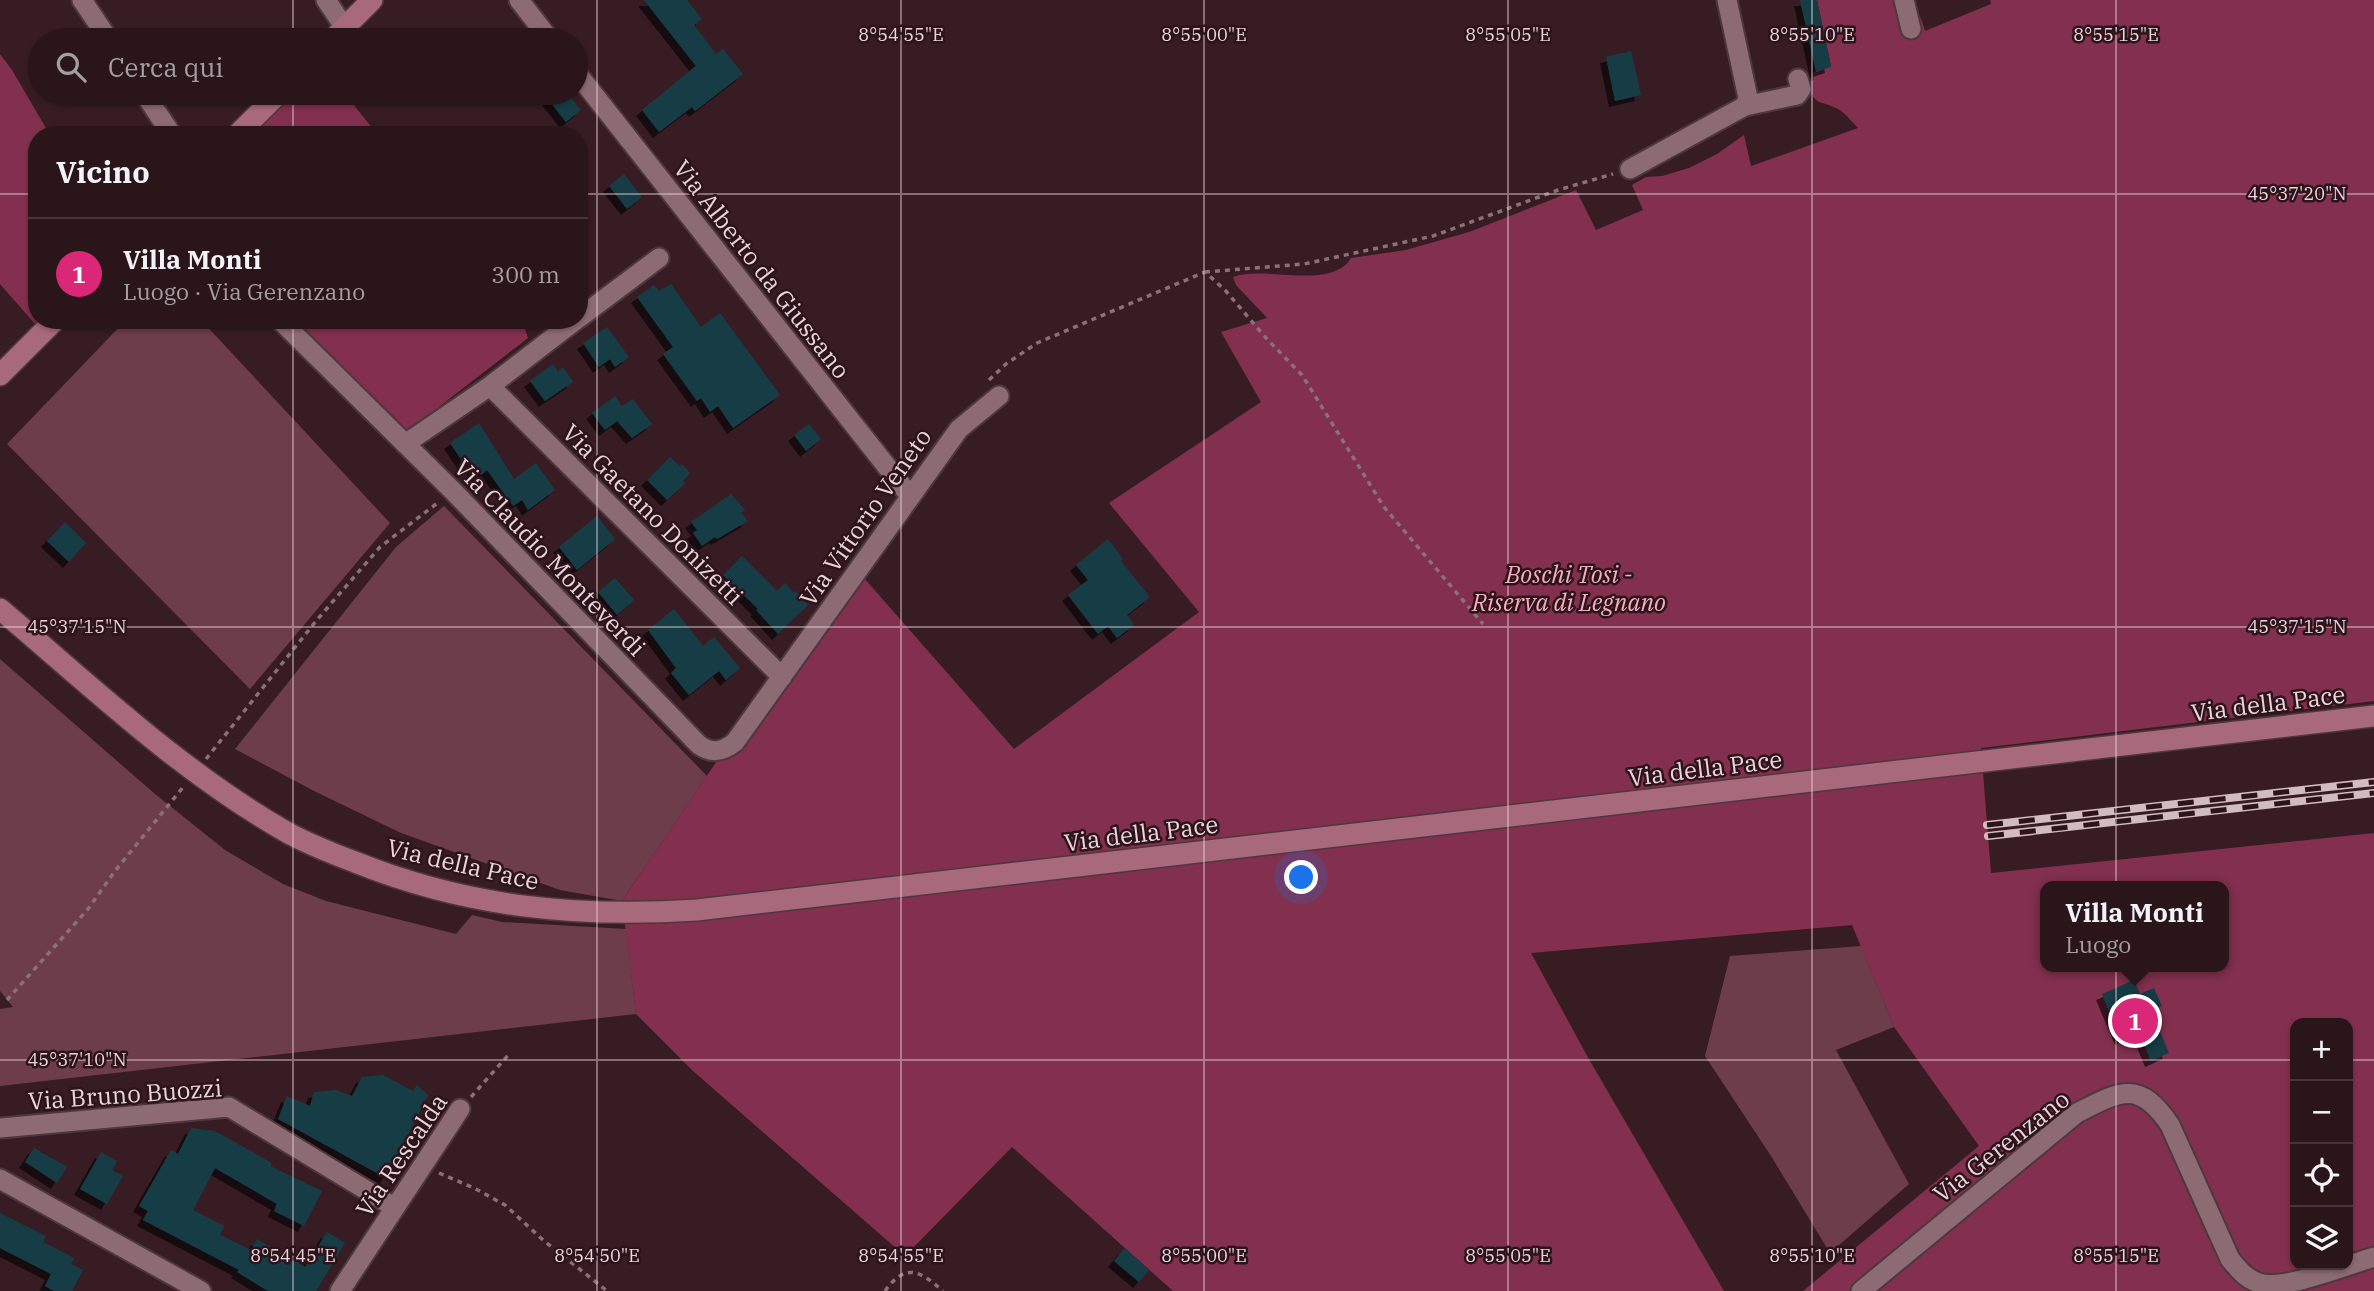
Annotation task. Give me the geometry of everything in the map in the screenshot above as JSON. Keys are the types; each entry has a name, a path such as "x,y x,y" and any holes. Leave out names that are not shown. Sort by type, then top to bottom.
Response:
{"main road":[{"path":"344,28 372,0"},
{"path":"246,126 267,105"},
{"path":"0,375 46,329"},
{"name":"Via della Pace","path":"0,609 195,773 284,831 376,871 436,890 506,905 553,911 649,914 752,904 2374,716"}],"street":[{"path":"82,0 101,28"},
{"path":"326,0 336,28"},
{"path":"519,0 541,28"},
{"path":"1727,0 1748,97 1745,106"},
{"path":"1904,0 1911,29"},
{"path":"1630,169 1745,106 1797,95 1801,89 1798,79"},
{"name":"Via Alberto da Giussano","path":"588,87 910,496"},
{"path":"152,105 166,126"},
{"path":"588,311 659,258"},
{"name":"Via Claudio Monteverdi","path":"289,329 705,750 721,751 735,742 782,677"},
{"path":"405,444 490,386 565,329"},
{"name":"Via Gaetano Donizetti","path":"490,386 782,677"},
{"name":"Via Vittorio Veneto","path":"782,677 959,429 992,390"},
{"name":"Via Gerenzano","path":"1861,1291 2077,1113 2120,1094 2137,1093 2159,1109 2170,1125 2230,1259 2249,1278 2259,1283 2285,1285 2374,1257"},
{"name":"Via Bruno Buozzi","path":"0,1128 229,1107 394,1207"},
{"name":"Via Rescalda","path":"340,1291 460,1109"},
{"path":"0,1179 201,1291"}],"path":[{"path":"992,390 1006,364 1037,343 1205,272 1304,264 1433,236 1558,190 1630,169"},
{"path":"1205,272 1225,290 1301,375 1384,507 1483,624"},
{"path":"7,1000 88,909 115,871 316,621 380,547 453,492"},
{"name":"Via Rescalda","path":"460,1109 510,1053"},
{"path":"421,1166 474,1188 505,1205 543,1240 607,1291"},
{"path":"885,1291 893,1279 904,1272 926,1276 943,1291"}],"shaded area":[{"path":"117,329 209,329 390,523 250,689 7,444"},
{"path":"444,506 707,776 622,901 560,890 401,833 235,749 396,547"},
{"path":"0,659 155,794 225,850 283,884 326,901 456,934 472,915 502,922 626,929 636,1014 0,1086 0,1009 13,1007 0,991"},
{"path":"1861,946 1894,1027 1836,1050 1909,1184 1830,1253 1771,1156 1705,1056 1730,956"}],"green space":[{"name":"Boschi Tosi - Riserva di Legnano","path":"1817,0 1896,0 1901,22 1921,18 1925,31 1991,4 1990,0 2374,0 2374,701 1981,748 1991,873 2374,833 2374,1291 1803,1291 1979,1146 1894,1027 1852,925 1531,953 1590,1061 1724,1291 1173,1291 1012,1147 905,1256 693,1071 636,1014 622,901 723,752 864,578 1014,749 1199,612 1109,503 1261,402 1221,332 1267,318 1236,285 1233,277 1246,274 1329,273 1342,268 1351,258 1406,250 1469,232 1576,190 1596,230 1643,210 1632,185 1646,177 1662,176 1689,168 1717,154 1744,135 1751,166 1858,128 1841,111 1813,97 1808,83 1814,80 1811,73 1831,66"},
{"path":"0,54 28,97 28,105 32,105 45,126 28,126 28,316 0,284"},
{"path":"276,105 354,105 371,126 256,126"},
{"path":"293,329 525,329 528,338 409,430 402,431"}],"building":[{"path":"644,0 687,0 702,19 694,25 716,54 723,49 743,74 695,111 692,107 659,132 642,110 696,66"},
{"path":"1800,0 1817,0 1831,67 1816,72"},
{"path":"1631,51 1641,95 1615,101 1606,57"},
{"path":"553,105 577,105 581,110 566,122"},
{"path":"624,174 642,197 627,209 609,186"},
{"path":"671,284 701,327 720,313 780,395 733,428 718,406 710,412 701,398 697,401 663,354 673,347 637,297 654,285 659,291"},
{"path":"607,327 629,357 615,367 610,359 599,367 583,343"},
{"path":"553,364 558,372 563,367 573,382 545,401 530,381"},
{"path":"615,396 622,406 633,399 652,424 632,438 617,421 605,430 592,413"},
{"path":"479,423 514,479 536,463 555,490 528,510 522,500 513,506 487,470 481,475 478,471 475,472 469,463 465,465 450,443"},
{"path":"809,424 821,439 806,451 794,435"},
{"path":"670,457 690,473 683,481 686,483 667,500 647,480"},
{"path":"731,494 745,510 741,513 748,521 702,546 693,533 697,530 691,522"},
{"path":"597,516 615,539 577,570 559,547"},
{"path":"65,522 86,543 69,562 47,541"},
{"path":"1108,539 1123,559 1121,561 1150,597 1127,615 1134,625 1117,638 1108,626 1098,634 1068,595 1088,580 1076,565"},
{"path":"742,556 777,591 785,583 808,605 778,634 756,610 758,609 723,575"},
{"path":"615,578 634,600 617,615 598,592"},
{"path":"674,609 703,646 714,637 740,668 726,680 719,671 689,695 671,673 676,668 648,630"},
{"path":"2134,980 2140,994 2154,988 2162,1006 2151,1010 2169,1053 2151,1061 2139,1032 2121,1039 2102,994"},
{"path":"383,1075 413,1091 417,1085 428,1095 386,1178 278,1119 287,1096 310,1106 314,1092 336,1090 352,1096 362,1077"},
{"path":"191,1128 215,1131 272,1163 270,1166 322,1191 304,1226 274,1211 277,1204 215,1168 193,1210 224,1226 220,1235 251,1250 257,1239 305,1267 327,1232 345,1243 316,1291 268,1291 237,1272 239,1270 143,1220 148,1211 139,1206 171,1150 178,1154"},
{"path":"34,1148 67,1167 57,1183 25,1162"},
{"path":"101,1152 117,1161 112,1170 123,1176 107,1204 80,1189"},
{"path":"0,1213 46,1236 43,1242 74,1258 71,1264 83,1270 72,1291 54,1291 45,1286 51,1274 0,1248"},
{"path":"1125,1248 1149,1270 1139,1282 1114,1261"}],"railway":[{"path":"1987,825 2374,782"},
{"path":"1988,836 2374,793"}],"place":[{"name":"Villa Monti","path":"2135,1021"}]}
